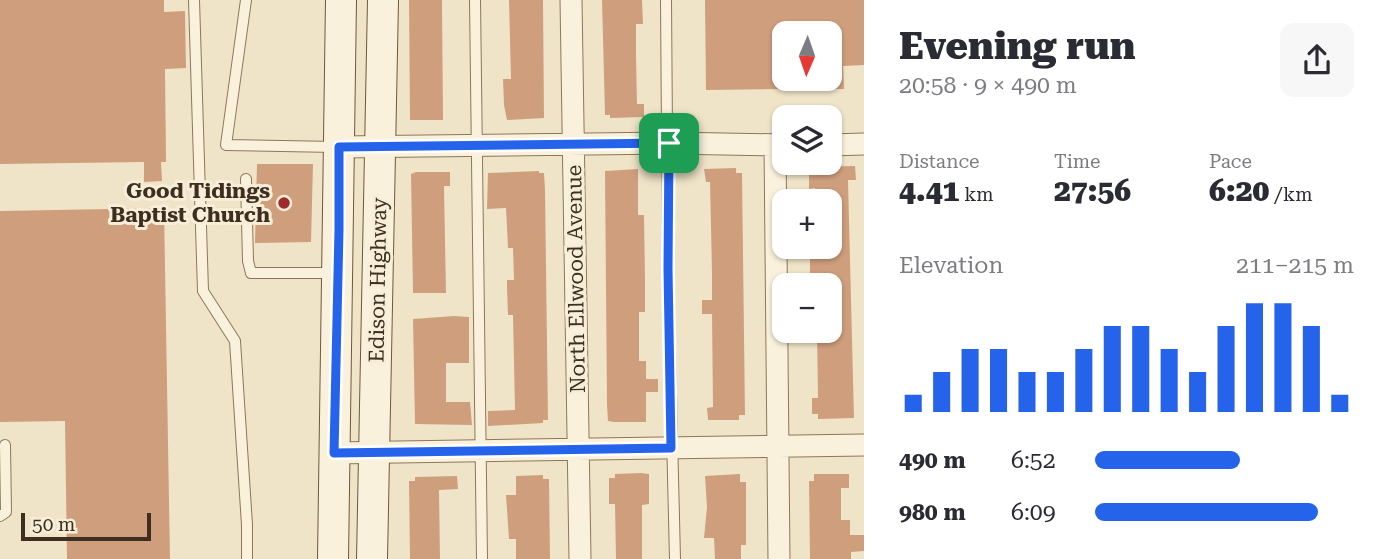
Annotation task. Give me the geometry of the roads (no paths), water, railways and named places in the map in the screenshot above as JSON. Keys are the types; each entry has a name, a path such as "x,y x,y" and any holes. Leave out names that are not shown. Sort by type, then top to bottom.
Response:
{"main road":[{"name":"Edison Highway","path":"333,559 341,0"},
{"name":"Edison Highway","path":"372,559 383,0"}],"street":[{"name":"North Ellwood Avenue","path":"571,0 580,559"},
{"path":"339,147 669,143 772,145"},
{"path":"842,145 864,144"},
{"path":"779,175 779,559"},
{"path":"334,453 864,445"}],"lane":[{"path":"194,0 203,291 235,341 247,559"},
{"path":"246,0 226,145 339,147"},
{"path":"475,0 482,559"},
{"path":"666,0 668,269 675,559"},
{"path":"246,179 248,261 251,273 338,273"},
{"path":"0,516 6,512 5,444"}],"place":[{"name":"Good Tidings Baptist Church","path":"284,203"}]}
